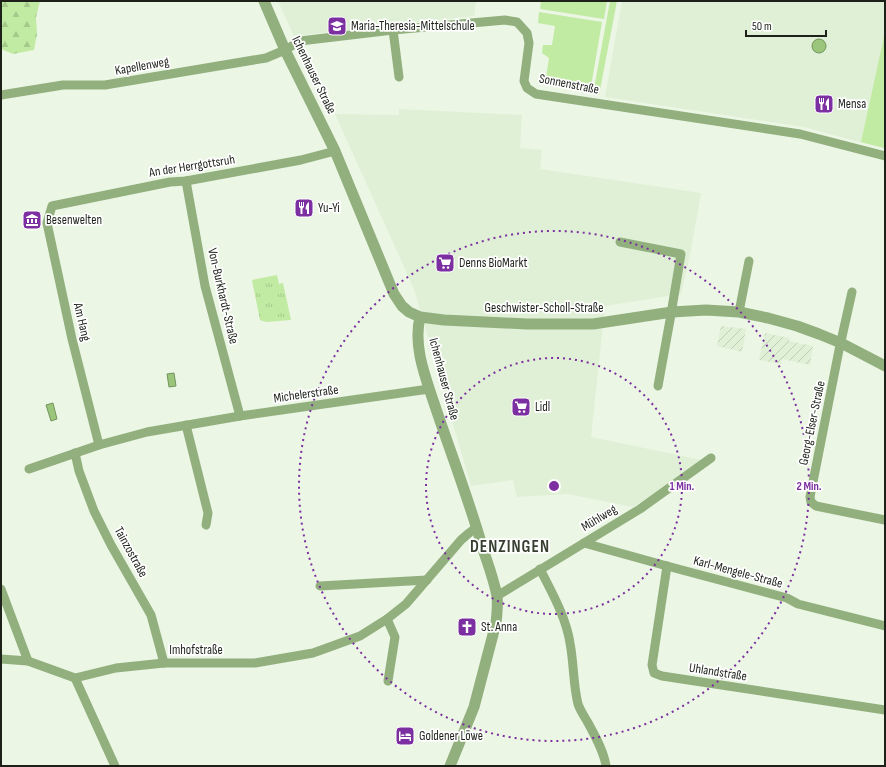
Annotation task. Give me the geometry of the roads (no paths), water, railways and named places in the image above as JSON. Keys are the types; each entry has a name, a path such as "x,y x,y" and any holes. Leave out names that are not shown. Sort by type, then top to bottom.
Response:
{"street":[{"name":"Ichenhauser Straße","path":"264,1 285,50 336,151 394,294 402,306 409,312 420,317 418,326 419,352 429,389 477,527 497,596 498,610 496,623 474,708 450,766"},
{"name":"Sonnenstraße","path":"285,50 300,41 393,30 505,20 517,22 526,33 529,43 524,81 527,88 536,94 800,134 885,156"},
{"path":"393,30 399,77"},
{"name":"Kapellenweg","path":"1,95 63,85 106,85 266,58 285,50"},
{"name":"An der Herrgottsruh","path":"52,206 170,182 186,181 301,160 336,151"},
{"name":"Von-Burkhardt-Straße","path":"186,181 205,286 240,416"},
{"name":"Am Hang","path":"52,206 47,223 72,339 99,445"},
{"path":"620,242 681,254 658,386"},
{"path":"739,312 749,261"},
{"path":"841,343 852,292"},
{"name":"Geschwister-Scholl-Straße","path":"420,317 444,320 492,322 592,324 672,312 706,310 739,312 768,318 819,334 841,343 885,366"},
{"name":"Georg-Elser-Straße","path":"841,343 812,484 810,497 811,502 816,506 885,520"},
{"name":"Michelerstraße","path":"29,469 99,445 147,432 240,416 429,389"},
{"path":"186,425 208,513 206,525"},
{"name":"Tainzostraße","path":"75,453 79,471 94,511 111,545 151,615 164,663"},
{"name":"Mühlweg","path":"497,596 640,508 711,458"},
{"name":"Imhofstraße","path":"75,678 116,668 164,663 254,663 313,653 360,636 388,619 406,604 461,540 477,527"},
{"name":"Karl-Mengele-Straße","path":"584,543 787,598 798,604 885,626"},
{"name":"Uhlandstraße","path":"667,566 652,665 654,673 662,676 885,710"},
{"path":"540,570 553,595 565,624 570,643 574,688 579,706 600,748 606,766"},
{"path":"320,586 427,580"},
{"path":"1,589 28,661"},
{"path":"388,619 395,637 388,681"},
{"path":"1,659 28,661 75,678 115,766"}],"place":[{"name":"Maria-Theresia-Mittelschule","path":"337,26"},
{"name":"Mensa","path":"824,104"},
{"name":"Yu-Yi","path":"304,208"},
{"name":"Besenwelten","path":"32,220"},
{"name":"Denns BioMarkt","path":"445,263"},
{"name":"Lidl","path":"521,407"},
{"name":"St. Anna","path":"467,627"},
{"name":"Goldener Löwe","path":"405,736"}],"district":[{"name":"DENZINGEN","path":"510,547"}]}
